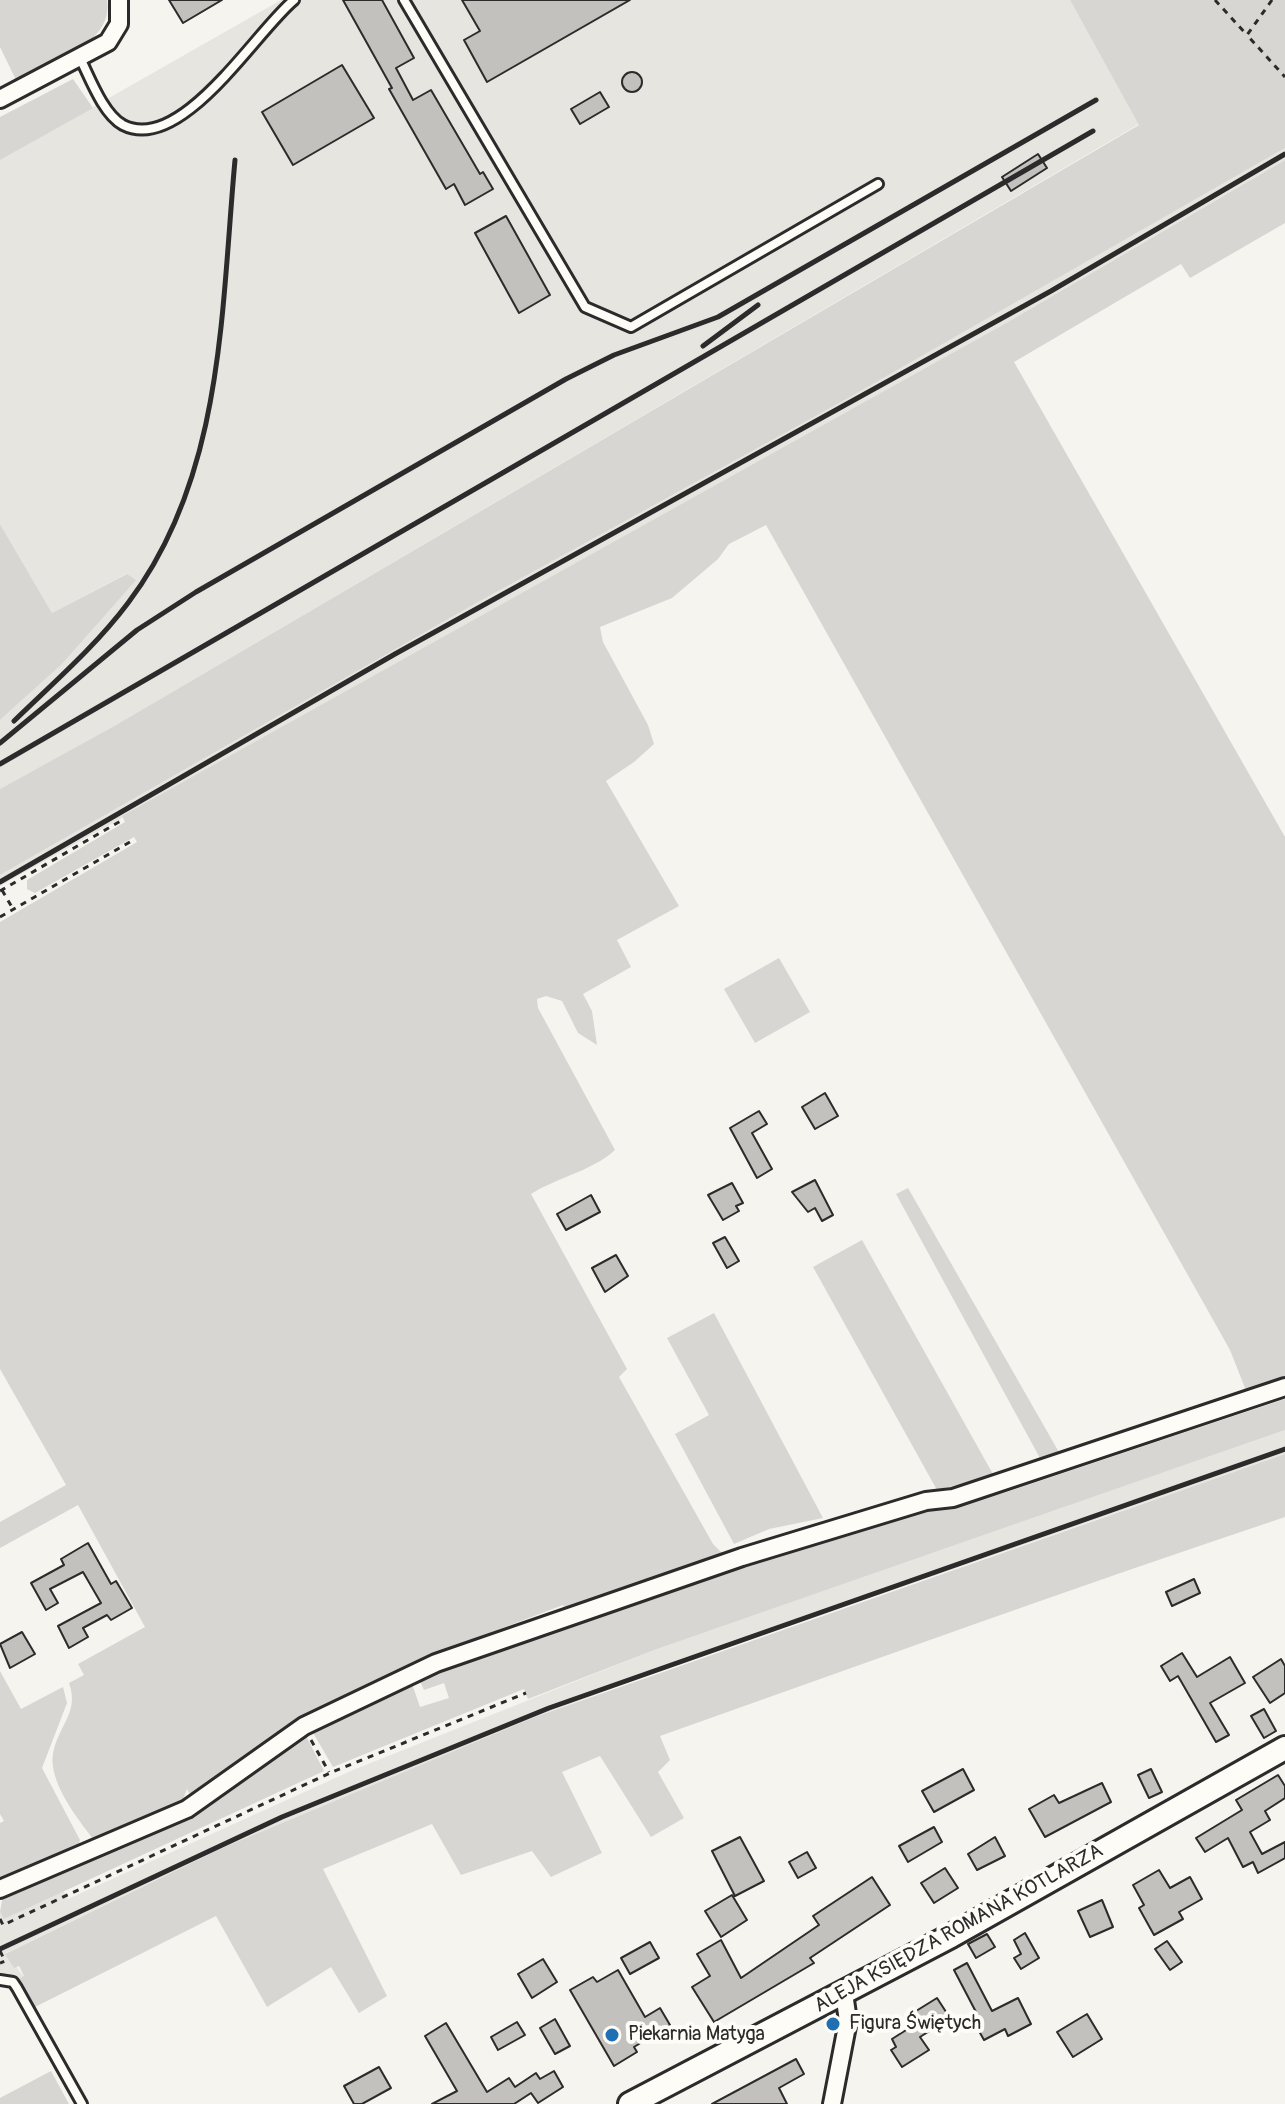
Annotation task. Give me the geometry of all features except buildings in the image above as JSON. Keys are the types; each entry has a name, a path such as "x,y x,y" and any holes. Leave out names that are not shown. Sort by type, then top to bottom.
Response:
{"street":[{"path":"0,99 80,58 113,36 120,18 119,0"},
{"path":"0,1889 187,1809 304,1726 424,1668 530,1628 755,1552 926,1501 953,1498 1285,1387"},
{"name":"ALEJA KSIĘDZA ROMANA KOTLARZA","path":"630,2104 844,1993 1285,1748"},
{"path":"832,2104 848,2021 844,1993"}],"lane":[{"path":"80,58 109,111 122,124 141,130 172,122 199,102 294,0"},
{"path":"404,0 585,307 631,327 878,184"},
{"path":"0,1980 13,1982 17,1988 82,2104"}],"path":[{"path":"1215,0 1285,77"},
{"path":"1247,35 1272,0"},
{"path":"13,909 1,890 124,819"},
{"path":"0,917 135,839"},
{"path":"0,1919 3,1925 330,1773 526,1693"},
{"path":"304,1726 330,1773"},
{"path":"0,1951 5,1961 0,1963"}],"shaded area":[{"path":"0,0 107,0 106,16 90,41 76,51 16,80 0,47"},
{"path":"281,0 1070,0 1139,124 116,725 0,789 0,720 62,664 135,580 126,574 52,613 0,524 0,160"},
{"path":"1070,0 1285,0 1285,148 852,396 471,606 0,875 0,789 116,725 1139,125"},
{"path":"73,79 93,108 0,160 0,117"},
{"path":"1285,148 1285,160 1008,322 0,886 0,875 471,606 852,396"},
{"path":"1285,160 1285,223 1190,278 1181,264 1014,362 1285,837 1285,1381 1247,1393 1230,1350 766,525 729,544 718,559 672,598 600,627 603,642 648,725 654,744 606,781 679,906 617,940 631,967 583,994 592,1011 597,1045 578,1033 562,1001 546,996 537,999 538,1008 615,1150 596,1163 531,1194 627,1369 619,1377 713,1544 724,1555 566,1609 563,1605 364,1686 289,1726 246,1755 192,1799 187,1789 182,1802 174,1808 94,1840 64,1797 52,1760 72,1701 69,1683 84,1675 78,1664 145,1627 78,1505 0,1548 0,1522 66,1485 0,1369 0,922 137,842 134,837 35,893 27,889 27,880 125,822 122,816 1008,322"},
{"path":"0,524 52,613 127,574 136,580 62,664 0,720"},
{"path":"779,958 810,1012 755,1043 724,989"},
{"path":"908,1188 1060,1454 1041,1460 896,1194"},
{"path":"862,1240 994,1476 937,1490 813,1267"},
{"path":"714,1313 823,1518 769,1529 734,1544 675,1434 709,1415 667,1338"},
{"path":"1285,1399 1285,1430 657,1649 528,1699 524,1689 333,1767 312,1731 312,1727 411,1681 420,1707 449,1698 444,1683 424,1690 419,1679 746,1563 877,1523 1004,1493"},
{"path":"1285,1430 1285,1454 535,1717 220,1849 6,1953 24,1977 0,1985 0,1912 4,1919 63,1890 68,1899 353,1770 657,1649"},
{"path":"1285,1454 1285,1517 660,1736 670,1760 658,1772 684,1818 651,1837 600,1756 562,1772 602,1853 551,1877 532,1851 461,1875 432,1824 323,1869 387,1996 359,2013 331,1967 267,2007 216,1916 35,2007 19,1979 24,1976 19,1966 14,1968 5,1954 220,1849 535,1717"},
{"path":"0,1671 21,1709 63,1687 67,1703 42,1768 80,1840 78,1847 0,1886 0,1823 4,1821 0,1814"},
{"path":"304,1732 324,1771 4,1919 0,1912 3,1895 146,1837 192,1814"},
{"path":"51,2071 69,2104 0,2104 0,2098"}],"railway":[{"path":"0,743 137,630 196,592 566,379 614,355 718,317 1096,100"},
{"path":"0,764 1093,131"},
{"path":"0,882 395,654 1051,291 1285,154"},
{"path":"14,721 88,650 128,603 160,554 183,502 200,447 212,391 226,275 235,160"},
{"path":"703,346 758,305"},
{"path":"0,1949 282,1817 549,1708 1285,1449"}],"place":[{"name":"Figura Świętych","path":"833,2024"},
{"name":"Piekarnia Matyga","path":"612,2035"}]}
